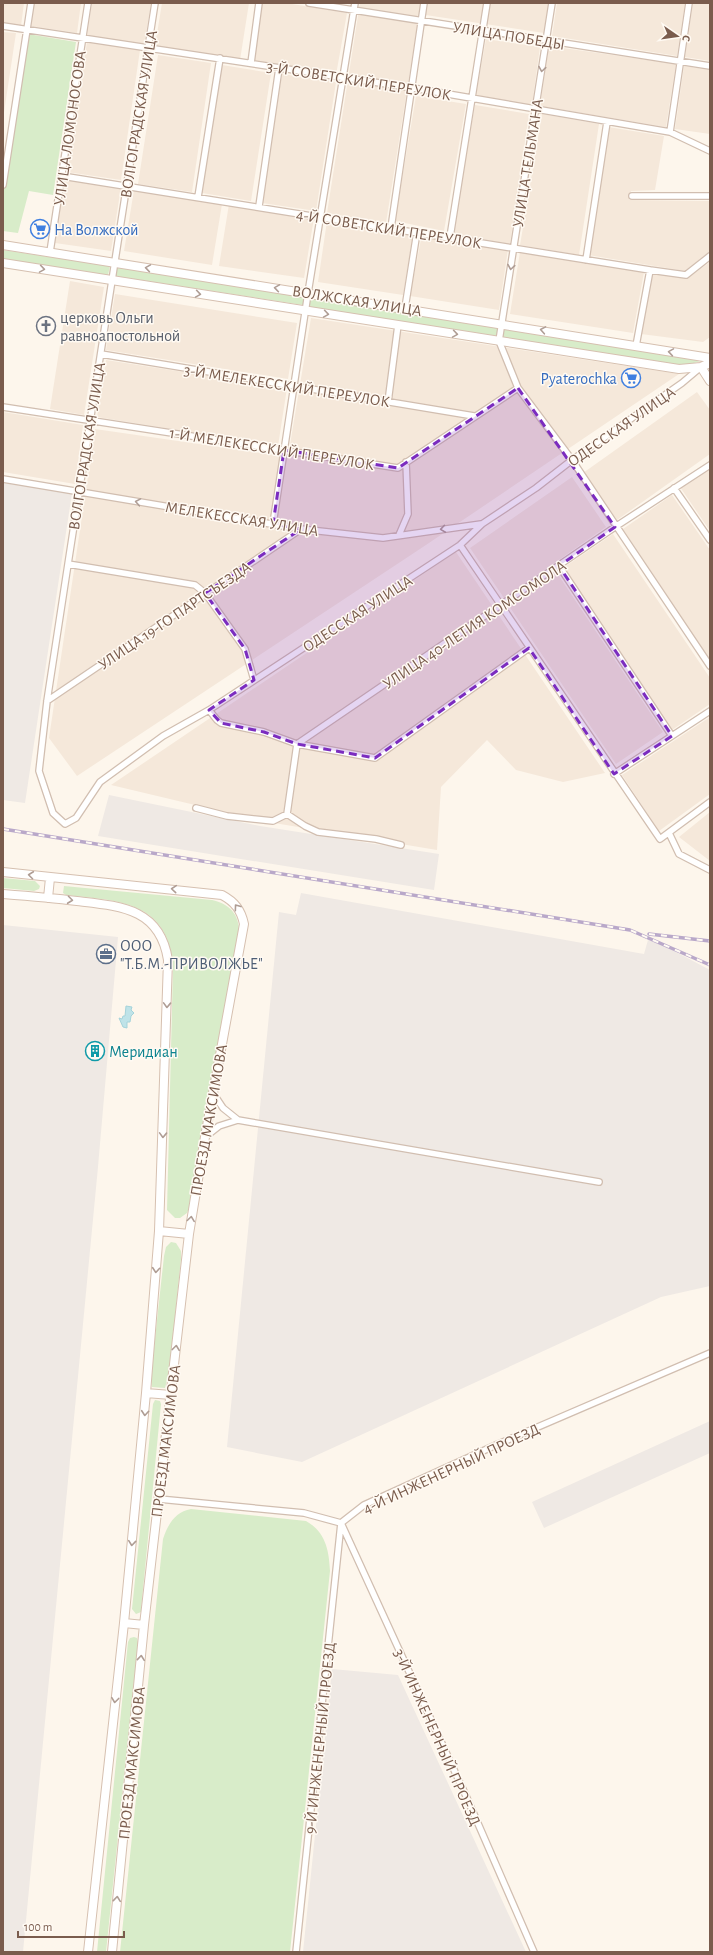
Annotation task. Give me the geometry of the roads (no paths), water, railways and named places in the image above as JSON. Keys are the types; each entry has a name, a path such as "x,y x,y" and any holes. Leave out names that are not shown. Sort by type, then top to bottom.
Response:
{"main road":[{"name":"ВОЛЖСКАЯ УЛИЦА","path":"3,245 502,323 710,358"},
{"name":"ВОЛЖСКАЯ УЛИЦА","path":"3,263 679,369 701,367 710,364"},
{"path":"701,367 710,381"},
{"path":"3,872 50,878 48,898"},
{"name":"ПРОЕЗД МАКСИМОВА","path":"50,878 213,893 226,897 238,906 244,924 189,1234 144,1625 112,1952"},
{"name":"ПРОЕЗД МАКСИМОВА","path":"3,894 115,906 139,914 153,926 163,942 168,966 159,1231 146,1393 124,1623 88,1952"},
{"path":"159,1231 189,1234"},
{"path":"146,1393 171,1395"},
{"path":"124,1623 144,1625"}],"street":[{"path":"3,185 4,166 31,3"},
{"name":"УЛИЦА ЛОМОНОСОВА","path":"50,252 88,3"},
{"name":"ВОЛГОГРАДСКАЯ УЛИЦА","path":"39,771 47,701 155,3"},
{"path":"251,64 259,3"},
{"name":"УЛИЦА ПОБЕДЫ","path":"308,3 710,66"},
{"path":"273,524 305,310 354,3"},
{"path":"391,228 413,88 424,3"},
{"path":"450,237 486,3"},
{"name":"УЛИЦА ТЕЛЬМАНА","path":"498,340 514,249 552,3"},
{"path":"670,132 690,3"},
{"name":"3-Й СОВЕТСКИЙ ПЕРЕУЛОК","path":"3,26 148,49 220,58 343,79 413,88 535,111 670,132 710,151"},
{"path":"198,197 220,58"},
{"path":"259,206 279,68"},
{"path":"586,260 607,122"},
{"name":"4-Й СОВЕТСКИЙ ПЕРЕУЛОК","path":"62,176 259,206 514,249 686,275 710,256"},
{"path":"632,196 710,196"},
{"path":"405,308 416,232"},
{"path":"636,346 650,270"},
{"path":"388,402 398,325"},
{"path":"498,340 518,388 572,460 710,666"},
{"name":"3-Й МЕЛЕКЕССКИЙ ПЕРЕУЛОК","path":"101,354 474,416"},
{"name":"ОДЕССКАЯ УЛИЦА","path":"39,771 53,813 65,824 76,818 100,782 163,736 209,710 460,546 482,524 536,488 572,460 682,383 701,367"},
{"name":"1-Й МЕЛЕКЕССКИЙ ПЕРЕУЛОК","path":"3,407 398,468 518,388"},
{"path":"399,535 408,514 406,462"},
{"name":"УЛИЦА 40-ЛЕТИЯ КОМСОМОЛА","path":"298,744 616,527 710,465"},
{"name":"МЕЛЕКЕССКАЯ УЛИЦА","path":"3,480 301,529 383,538 482,524"},
{"path":"674,488 710,540"},
{"name":"УЛИЦА 19-ГО ПАРТСЪЕЗДА","path":"47,701 301,529"},
{"path":"460,546 614,774 660,839 710,802"},
{"path":"68,564 195,585 205,593 245,649 254,680"},
{"path":"559,566 672,736"},
{"path":"209,710 221,723 264,732 298,744 375,758 529,648"},
{"path":"614,774 710,711"},
{"path":"287,814 298,744"},
{"path":"196,808 227,816 273,821 287,814"},
{"path":"287,814 305,826 318,832 376,839 401,845"},
{"path":"668,833 679,854 710,870"},
{"path":"213,1093 223,1108 238,1120"},
{"path":"205,1137 219,1126 238,1120 599,1182"},
{"name":"4-Й ИНЖЕНЕРНЫЙ ПРОЕЗД","path":"341,1523 364,1505 496,1445 710,1353"},
{"path":"159,1499 304,1513 341,1523"},
{"name":"9-Й ИНЖЕНЕРНЫЙ ПРОЕЗД","path":"296,1952 341,1523"},
{"name":"3-Й ИНЖЕНЕРНЫЙ ПРОЕЗД","path":"341,1523 466,1796 534,1952"}],"water":[{"path":"126,1006 132,1007 131,1010 134,1013 131,1016 130,1022 127,1022 127,1028 123,1027 119,1018 122,1019 123,1016 125,1016"}],"railway":[{"path":"3,829 630,930 710,965"},
{"path":"649,934 710,941"}],"place":[{"name":"На Волжской","path":"40,229"},
{"name":"церковь Ольги равноапостольной","path":"46,326"},
{"name":"Pyaterochka","path":"631,378"},
{"name":"ООО \"Т.Б.М.-ПРИВОЛЖЬЕ\"","path":"106,954"},
{"name":"Меридиан","path":"95,1051"}]}
